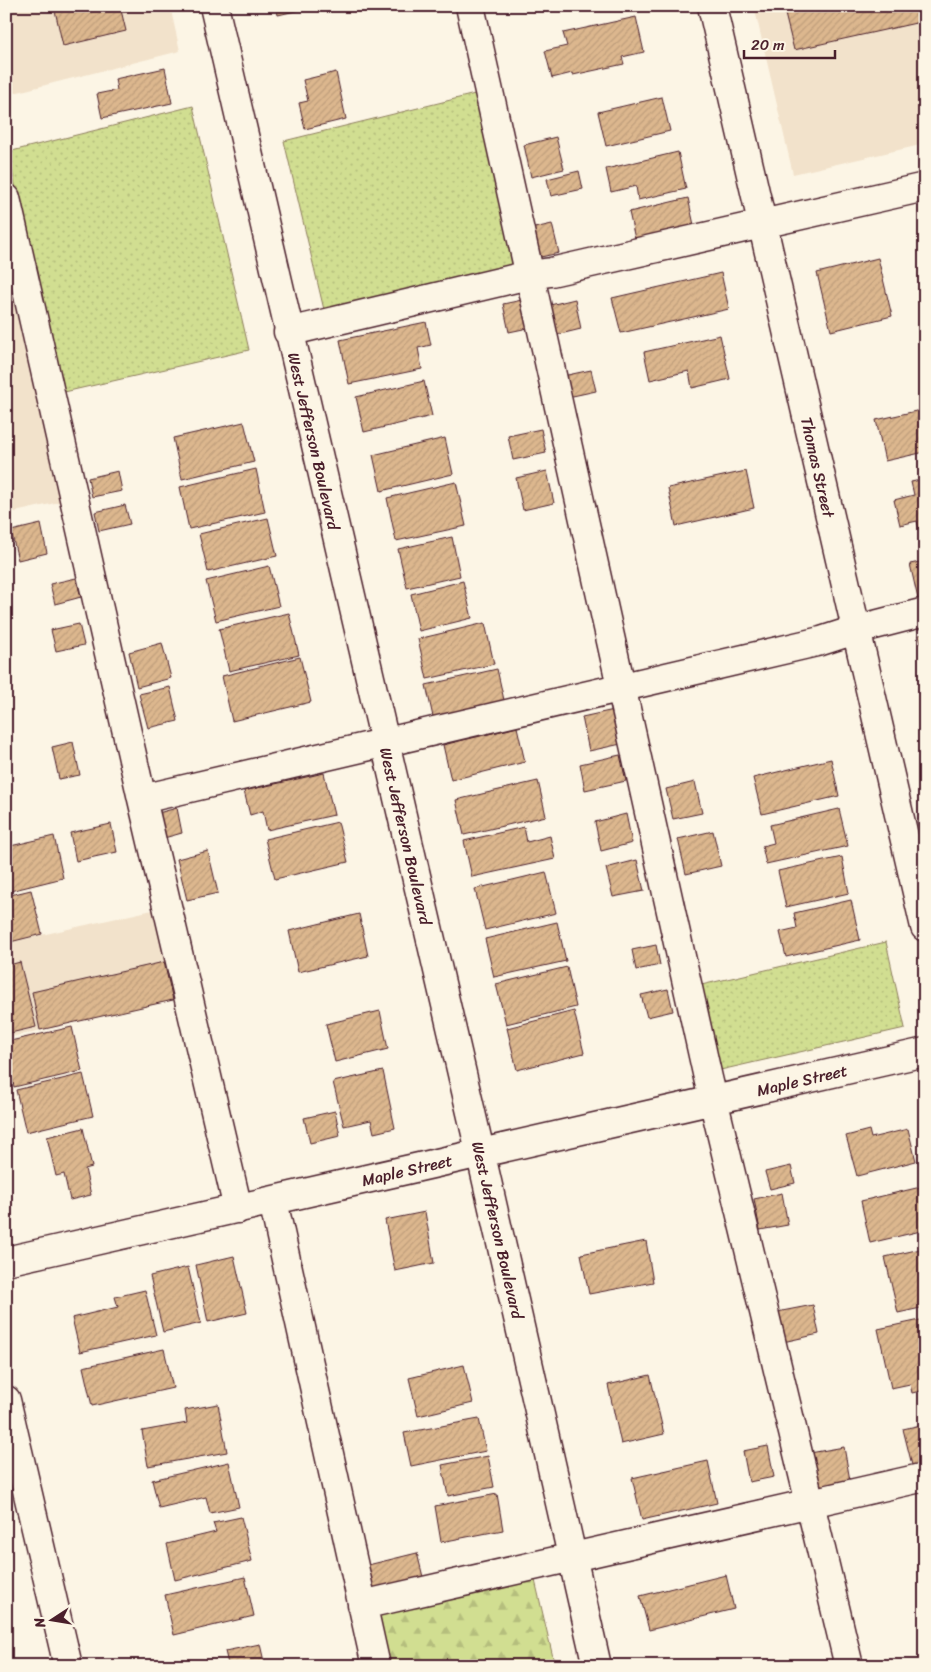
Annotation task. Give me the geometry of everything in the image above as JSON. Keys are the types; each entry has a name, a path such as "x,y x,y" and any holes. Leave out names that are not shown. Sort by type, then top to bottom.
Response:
{"street":[{"name":"West Jefferson Boulevard","path":"214,6 597,1666"},
{"path":"470,6 713,1101 849,1666"},
{"name":"Thomas Street","path":"712,6 925,927"},
{"path":"288,332 529,275 560,270 925,187"},
{"path":"6,198 142,799 238,1210"},
{"path":"142,799 821,641 925,612"},
{"name":"Maple Street","path":"6,1261 238,1210 925,1052"},
{"path":"273,1201 376,1666"},
{"path":"6,1400 68,1666"},
{"path":"362,1605 925,1477"}],"shaded area":[{"path":"6,6 170,6 180,51 6,95"},
{"path":"754,6 925,6 925,144 793,174"},
{"path":"12,278 64,501 6,514 6,280"},
{"path":"157,909 179,999 6,1038 6,943"}],"green space":[{"path":"479,93 519,269 325,314 284,141"},
{"path":"193,106 249,350 60,393 8,152"},
{"path":"886,942 905,1028 716,1071 697,986"},
{"path":"534,1576 555,1666 384,1666 372,1613"}],"building":[{"path":"54,6 120,6 126,31 63,46"},
{"path":"276,6 317,6 278,15"},
{"path":"783,6 923,6 925,21 794,50"},
{"path":"636,17 644,52 622,57 624,64 552,78 545,51 567,46 563,33"},
{"path":"165,68 172,103 102,118 97,94 117,90 115,79"},
{"path":"336,72 346,119 305,129 299,103 308,101 303,80"},
{"path":"662,97 670,131 606,146 598,112"},
{"path":"556,137 564,169 531,177 524,145"},
{"path":"678,152 686,189 638,200 636,186 611,192 606,169"},
{"path":"579,171 583,189 551,196 547,179"},
{"path":"688,198 696,234 637,248 629,212"},
{"path":"552,224 559,253 536,258 530,229"},
{"path":"878,258 892,316 831,331 817,273"},
{"path":"721,273 729,309 621,333 612,298"},
{"path":"575,299 581,329 552,336 546,306"},
{"path":"522,300 528,328 509,332 503,304"},
{"path":"426,322 431,345 418,348 422,369 349,384 340,340"},
{"path":"720,335 730,379 692,388 689,371 650,380 644,352"},
{"path":"591,370 596,391 568,397 563,376"},
{"path":"424,381 432,416 364,432 356,397"},
{"path":"925,409 925,452 885,461 876,420"},
{"path":"244,422 254,462 182,479 173,438"},
{"path":"541,429 546,453 513,460 508,436"},
{"path":"445,438 453,474 381,491 373,455"},
{"path":"256,469 265,512 189,529 180,487"},
{"path":"118,471 122,491 92,497 88,478"},
{"path":"547,471 554,503 523,510 516,478"},
{"path":"746,471 754,508 676,526 668,488"},
{"path":"925,479 925,528 919,529 917,521 900,525 894,500 914,495 911,482"},
{"path":"456,482 466,526 396,541 387,498"},
{"path":"125,505 130,524 99,531 95,512"},
{"path":"268,518 277,556 208,572 199,534"},
{"path":"41,524 47,553 18,560 11,531"},
{"path":"452,537 460,576 407,588 398,549"},
{"path":"925,561 925,598 918,599 910,564"},
{"path":"269,566 279,606 216,621 206,581"},
{"path":"76,578 81,597 55,604 50,584"},
{"path":"463,581 472,618 419,631 411,594"},
{"path":"289,613 299,655 229,671 219,629"},
{"path":"485,623 494,664 427,679 418,639"},
{"path":"79,624 84,645 56,651 51,630"},
{"path":"925,634 925,661 919,635"},
{"path":"162,643 171,678 137,687 129,652"},
{"path":"300,657 311,702 232,721 222,676"},
{"path":"497,669 506,709 435,726 426,685"},
{"path":"170,687 178,721 148,728 139,694"},
{"path":"614,710 621,744 589,751 582,717"},
{"path":"517,727 525,762 451,780 443,745"},
{"path":"73,742 80,775 59,779 52,747"},
{"path":"620,755 626,781 585,790 580,764"},
{"path":"831,759 839,796 762,814 753,778"},
{"path":"324,773 334,815 267,830 263,811 250,815 244,791"},
{"path":"538,781 546,816 464,835 456,800"},
{"path":"695,782 702,813 673,819 666,789"},
{"path":"177,808 182,833 164,838 158,813"},
{"path":"839,809 848,846 766,864 762,846 774,843 770,825"},
{"path":"626,814 632,843 601,851 595,822"},
{"path":"338,822 348,862 275,879 265,839"},
{"path":"111,824 117,852 76,861 70,833"},
{"path":"524,827 527,842 550,836 555,859 472,877 464,841"},
{"path":"713,831 721,866 686,874 678,839"},
{"path":"54,836 63,878 6,892 6,847"},
{"path":"208,851 218,893 187,900 177,859"},
{"path":"842,857 849,893 786,907 778,871"},
{"path":"637,860 644,891 613,897 606,868"},
{"path":"546,872 556,913 485,930 475,889"},
{"path":"31,890 42,934 6,943 6,896"},
{"path":"851,900 860,940 786,957 780,932 797,928 794,913"},
{"path":"359,914 368,956 298,972 289,931"},
{"path":"557,922 566,961 494,977 485,939"},
{"path":"656,945 660,965 636,970 632,950"},
{"path":"20,962 36,1027 6,1034 6,966"},
{"path":"164,962 173,1000 40,1030 32,992"},
{"path":"567,967 576,1007 506,1024 496,984"},
{"path":"668,989 673,1011 647,1017 641,995"},
{"path":"380,1011 388,1049 335,1062 326,1024"},
{"path":"574,1011 584,1053 517,1070 507,1028"},
{"path":"72,1027 82,1071 14,1087 6,1052 6,1042"},
{"path":"383,1071 395,1128 374,1133 371,1120 344,1126 333,1082"},
{"path":"83,1074 93,1116 26,1132 16,1090"},
{"path":"335,1111 340,1136 310,1143 304,1118"},
{"path":"83,1128 92,1167 85,1169 91,1195 70,1200 64,1174 56,1176 47,1137"},
{"path":"908,1129 916,1161 857,1176 846,1136 869,1130 871,1138"},
{"path":"791,1166 795,1183 770,1189 765,1172"},
{"path":"925,1186 925,1230 870,1243 861,1201"},
{"path":"782,1193 788,1225 760,1230 754,1199"},
{"path":"425,1212 434,1263 395,1271 385,1220"},
{"path":"646,1241 653,1282 589,1294 581,1254"},
{"path":"925,1248 925,1307 898,1313 885,1257"},
{"path":"234,1256 247,1313 208,1322 196,1265"},
{"path":"188,1267 201,1323 163,1332 150,1276"},
{"path":"145,1290 156,1335 80,1352 72,1318 118,1307 115,1297"},
{"path":"813,1305 819,1334 783,1342 777,1312"},
{"path":"925,1319 925,1390 912,1393 910,1384 891,1388 878,1329"},
{"path":"164,1349 173,1388 92,1406 83,1367"},
{"path":"464,1365 473,1403 418,1416 409,1378"},
{"path":"650,1375 664,1434 621,1444 608,1385"},
{"path":"218,1404 227,1452 148,1466 142,1431 187,1423 185,1410"},
{"path":"479,1419 486,1451 411,1466 404,1433"},
{"path":"925,1424 925,1466 913,1469 903,1429"},
{"path":"768,1446 774,1477 749,1482 743,1451"},
{"path":"844,1447 851,1486 817,1493 810,1453"},
{"path":"488,1456 494,1487 448,1496 442,1465"},
{"path":"708,1461 717,1503 642,1520 632,1478"},
{"path":"229,1462 239,1507 210,1513 206,1497 159,1508 152,1480"},
{"path":"497,1494 503,1530 441,1542 435,1506"},
{"path":"241,1517 252,1561 175,1580 167,1544 216,1532 213,1523"},
{"path":"417,1553 425,1585 372,1598 364,1566"},
{"path":"726,1575 734,1609 649,1630 640,1596"},
{"path":"245,1577 254,1616 174,1635 165,1595"},
{"path":"260,1644 265,1666 219,1666 228,1664 225,1651"}]}
